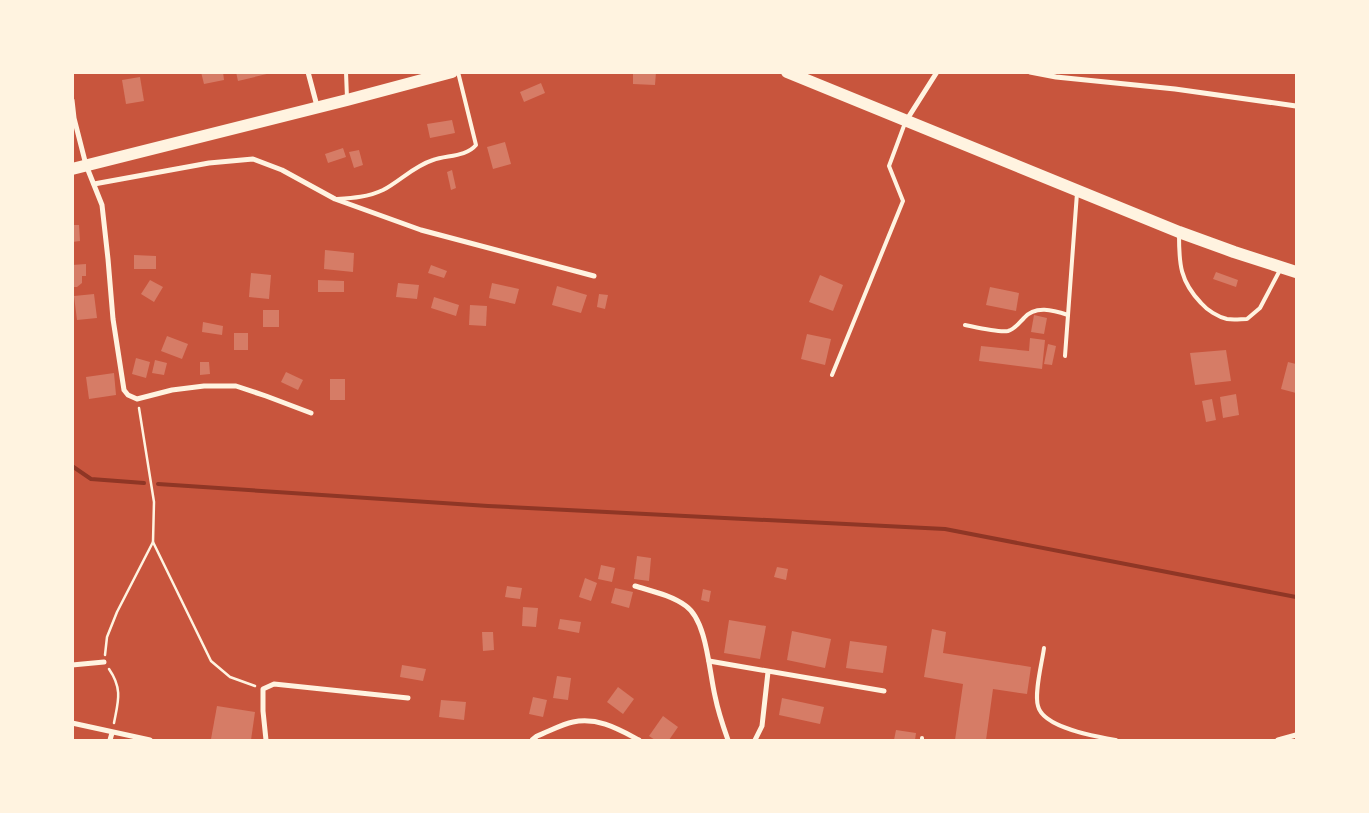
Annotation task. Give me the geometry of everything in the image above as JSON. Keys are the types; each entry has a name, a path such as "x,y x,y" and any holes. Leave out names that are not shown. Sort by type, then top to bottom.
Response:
{"main road":[{"path":"72,169 452,72"},
{"path":"787,72 1180,232 1296,272"}],"street":[{"path":"308,72 317,108"},
{"path":"906,121 936,72"},
{"path":"1030,72 1056,78 1175,89 1296,106"},
{"path":"72,100 74,118 86,165 102,205 112,319 124,390 128,395 137,399 172,390 236,386 311,413"},
{"path":"94,184 209,163 253,159 282,170 335,199 421,230 594,276"},
{"path":"635,586 676,600 695,615 701,628 715,695 728,740"},
{"path":"709,661 884,691"},
{"path":"72,665 104,662"},
{"path":"755,740 762,726 768,672"},
{"path":"266,740 263,688 274,684 408,698"},
{"path":"532,740 537,736 572,722 590,721 609,724 639,740"},
{"path":"72,723 150,740"},
{"path":"110,740 112,733"},
{"path":"1278,740 1296,735"}],"lane":[{"path":"346,72 347,100"},
{"path":"335,199 362,197 382,190 427,161 467,153 472,150 476,145 458,72"},
{"path":"832,375 903,201 889,166 906,121"},
{"path":"1065,356 1077,190"},
{"path":"1180,232 1180,259 1184,281 1192,294 1207,310 1226,319 1247,319 1260,308 1281,268"},
{"path":"965,325 1003,332 1015,327 1031,312 1038,309 1068,315"},
{"path":"1044,648 1037,696 1037,704 1042,714 1064,728 1116,740"}],"path":[{"path":"112,733 119,695 114,676 104,662 107,637 117,612 153,542 154,502 137,399"},
{"path":"153,542 211,661 230,677 263,688"}],"building":[{"path":"201,72 223,72 224,80 204,84"},
{"path":"236,72 271,72 271,73 238,81"},
{"path":"633,72 656,72 655,85 633,84"},
{"path":"140,77 144,101 126,104 122,80"},
{"path":"541,83 545,93 524,102 520,92"},
{"path":"452,120 455,133 430,138 427,124"},
{"path":"505,142 511,164 493,169 487,147"},
{"path":"343,148 346,157 328,163 325,154"},
{"path":"359,150 363,165 354,168 349,152"},
{"path":"452,170 456,188 451,190 447,172"},
{"path":"72,225 79,225 80,241 72,242"},
{"path":"325,250 354,253 353,272 324,269"},
{"path":"134,255 156,256 156,269 134,269"},
{"path":"86,264 86,276 82,276 82,283 77,287 72,287 72,265"},
{"path":"431,265 447,271 444,278 428,273"},
{"path":"1216,272 1238,280 1236,287 1213,279"},
{"path":"251,273 271,275 269,299 249,297"},
{"path":"820,275 843,285 833,311 809,302"},
{"path":"150,280 163,287 154,302 141,294"},
{"path":"318,280 344,281 344,292 318,292"},
{"path":"398,283 419,285 417,299 396,297"},
{"path":"492,283 519,289 515,304 489,298"},
{"path":"557,286 587,295 581,313 552,305"},
{"path":"990,287 1019,293 1016,311 986,305"},
{"path":"94,294 97,318 77,320 74,296"},
{"path":"599,294 608,295 605,309 597,307"},
{"path":"434,297 459,305 456,316 431,308"},
{"path":"470,305 487,306 486,326 469,325"},
{"path":"263,310 279,310 279,327 263,327"},
{"path":"1034,315 1047,318 1044,334 1031,332"},
{"path":"203,322 223,326 222,335 202,332"},
{"path":"234,333 248,333 248,350 234,350"},
{"path":"807,334 831,339 825,365 801,359"},
{"path":"167,336 188,344 182,359 161,351"},
{"path":"1030,338 1045,340 1042,369 979,361 981,346 1029,351"},
{"path":"1048,344 1056,346 1052,365 1044,364"},
{"path":"1226,350 1231,381 1195,385 1190,353"},
{"path":"136,358 150,362 146,378 132,374"},
{"path":"155,360 167,363 164,375 152,373"},
{"path":"200,362 209,362 210,374 200,375"},
{"path":"1288,362 1296,364 1296,393 1281,389"},
{"path":"286,372 303,380 298,390 281,382"},
{"path":"114,373 116,395 89,399 86,377"},
{"path":"330,379 345,379 345,400 330,400"},
{"path":"1236,394 1239,415 1223,418 1220,397"},
{"path":"1212,399 1216,420 1206,422 1202,401"},
{"path":"637,556 651,558 649,581 634,579"},
{"path":"601,565 615,568 612,582 598,579"},
{"path":"777,567 788,569 786,580 774,577"},
{"path":"585,578 597,583 591,601 579,597"},
{"path":"507,586 522,588 520,599 505,597"},
{"path":"615,588 633,592 629,608 611,603"},
{"path":"703,589 711,591 709,602 701,600"},
{"path":"523,607 538,608 536,627 522,626"},
{"path":"560,619 581,622 579,633 558,629"},
{"path":"729,620 766,626 760,659 724,653"},
{"path":"932,629 946,632 943,653 1031,667 1027,694 993,689 986,740 955,740 963,684 924,677"},
{"path":"792,631 831,639 825,668 787,660"},
{"path":"482,632 493,632 494,650 483,651"},
{"path":"850,641 887,646 883,673 846,668"},
{"path":"402,665 426,669 423,681 400,677"},
{"path":"557,676 571,678 568,700 553,698"},
{"path":"618,687 634,699 623,714 607,702"},
{"path":"533,697 547,700 543,717 529,714"},
{"path":"782,698 824,707 820,724 779,715"},
{"path":"441,700 466,702 464,720 439,717"},
{"path":"217,706 255,712 251,740 211,739"},
{"path":"663,716 678,727 669,740 655,740 649,736"},
{"path":"896,730 916,733 915,740 894,740"}],"waterway":[{"path":"72,466 91,479 144,483"},
{"path":"158,484 488,506 945,529 1296,597"}]}
